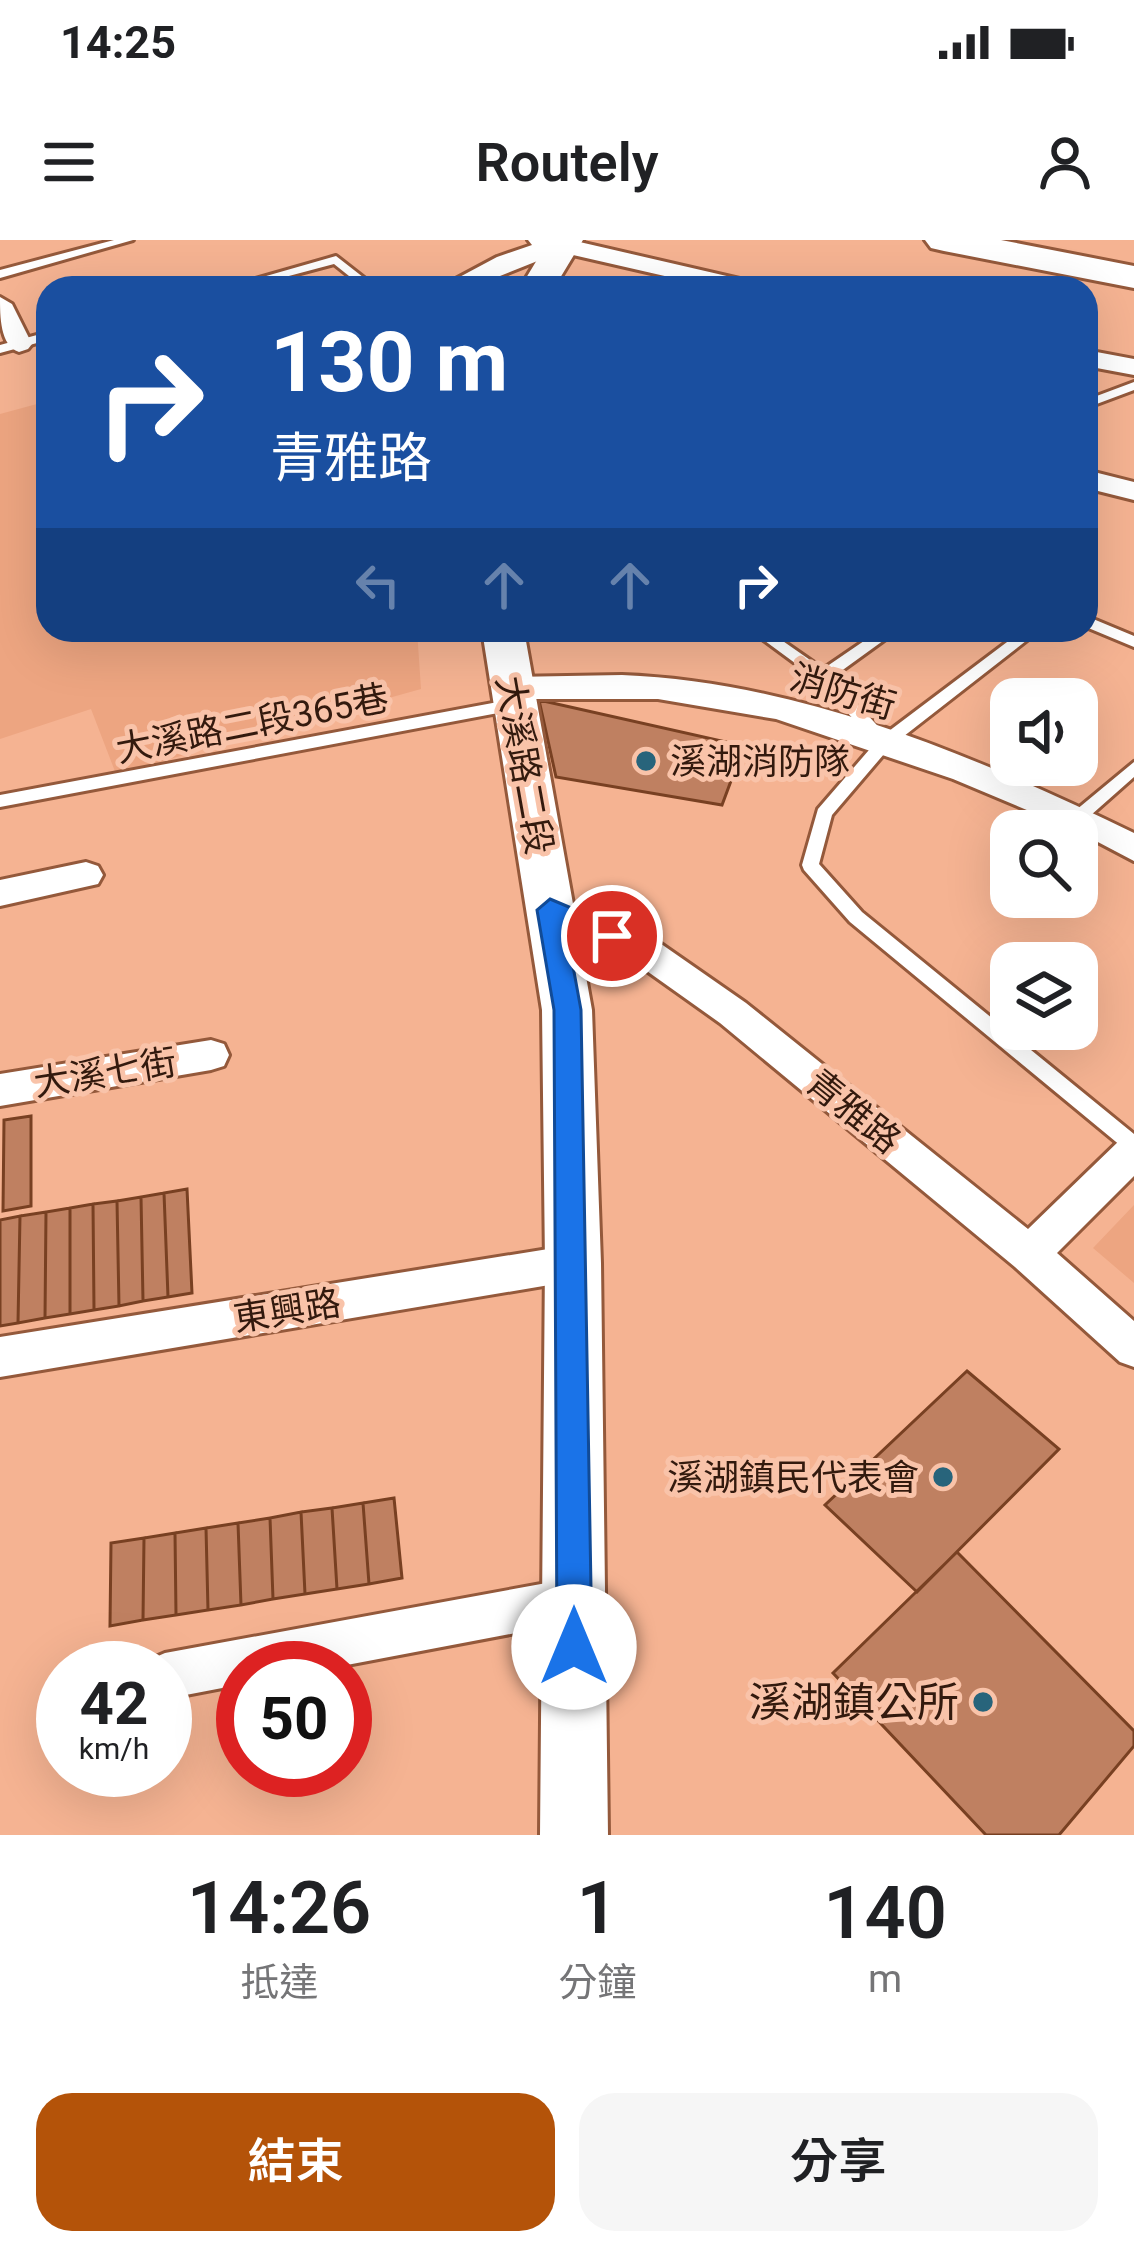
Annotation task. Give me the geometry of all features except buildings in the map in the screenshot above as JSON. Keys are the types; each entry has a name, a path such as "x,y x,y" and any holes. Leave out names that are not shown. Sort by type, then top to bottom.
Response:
{"main road":[{"path":"944,240 1134,277"},
{"path":"1023,240 1134,261"},
{"path":"542,276 555,242"},
{"name":"大溪路二段","path":"505,642 567,1010 573,1263 574,1835"}],"street":[{"path":"476,276 555,242 698,276"},
{"path":"0,304 9,347"},
{"path":"1098,360 1134,367"},
{"path":"1098,482 1134,491"},
{"name":"消防街","path":"513,696 661,688 814,718 1053,810"},
{"name":"消防街","path":"1098,830 1134,848"},
{"path":"0,893 86,875"},
{"name":"青雅路","path":"550,910 642,949 733,1012 1029,1254 1134,1348"},
{"name":"大溪七街","path":"0,1090 211,1055"},
{"path":"1029,1254 1134,1148"},
{"name":"東興路","path":"0,1357 573,1263"},
{"path":"192,1671 574,1600"}],"lane":[{"path":"0,274 127,240"},
{"path":"275,276 336,260 356,276"},
{"path":"1098,400 1134,386"},
{"path":"1098,626 1134,642"},
{"path":"774,642 823,676 884,743"},
{"path":"823,676 873,642"},
{"path":"1017,642 884,743 824,813 810,866 856,917 1134,1148"},
{"name":"大溪路二段365巷","path":"0,800 513,696"},
{"path":"1086,810 1134,768"}],"shaded area":[{"path":"36,404 36,642 418,642 421,689 116,774 91,709 0,739 0,414"},
{"path":"1134,1205 1134,1283 1093,1248"}],"place":[{"name":"溪湖消防隊","path":"646,761"},
{"name":"溪湖鎮民代表會","path":"943,1477"},
{"name":"溪湖鎮公所","path":"983,1702"}],"route":[{"path":"574,1647 567,1010 550,910 612,936"}]}
